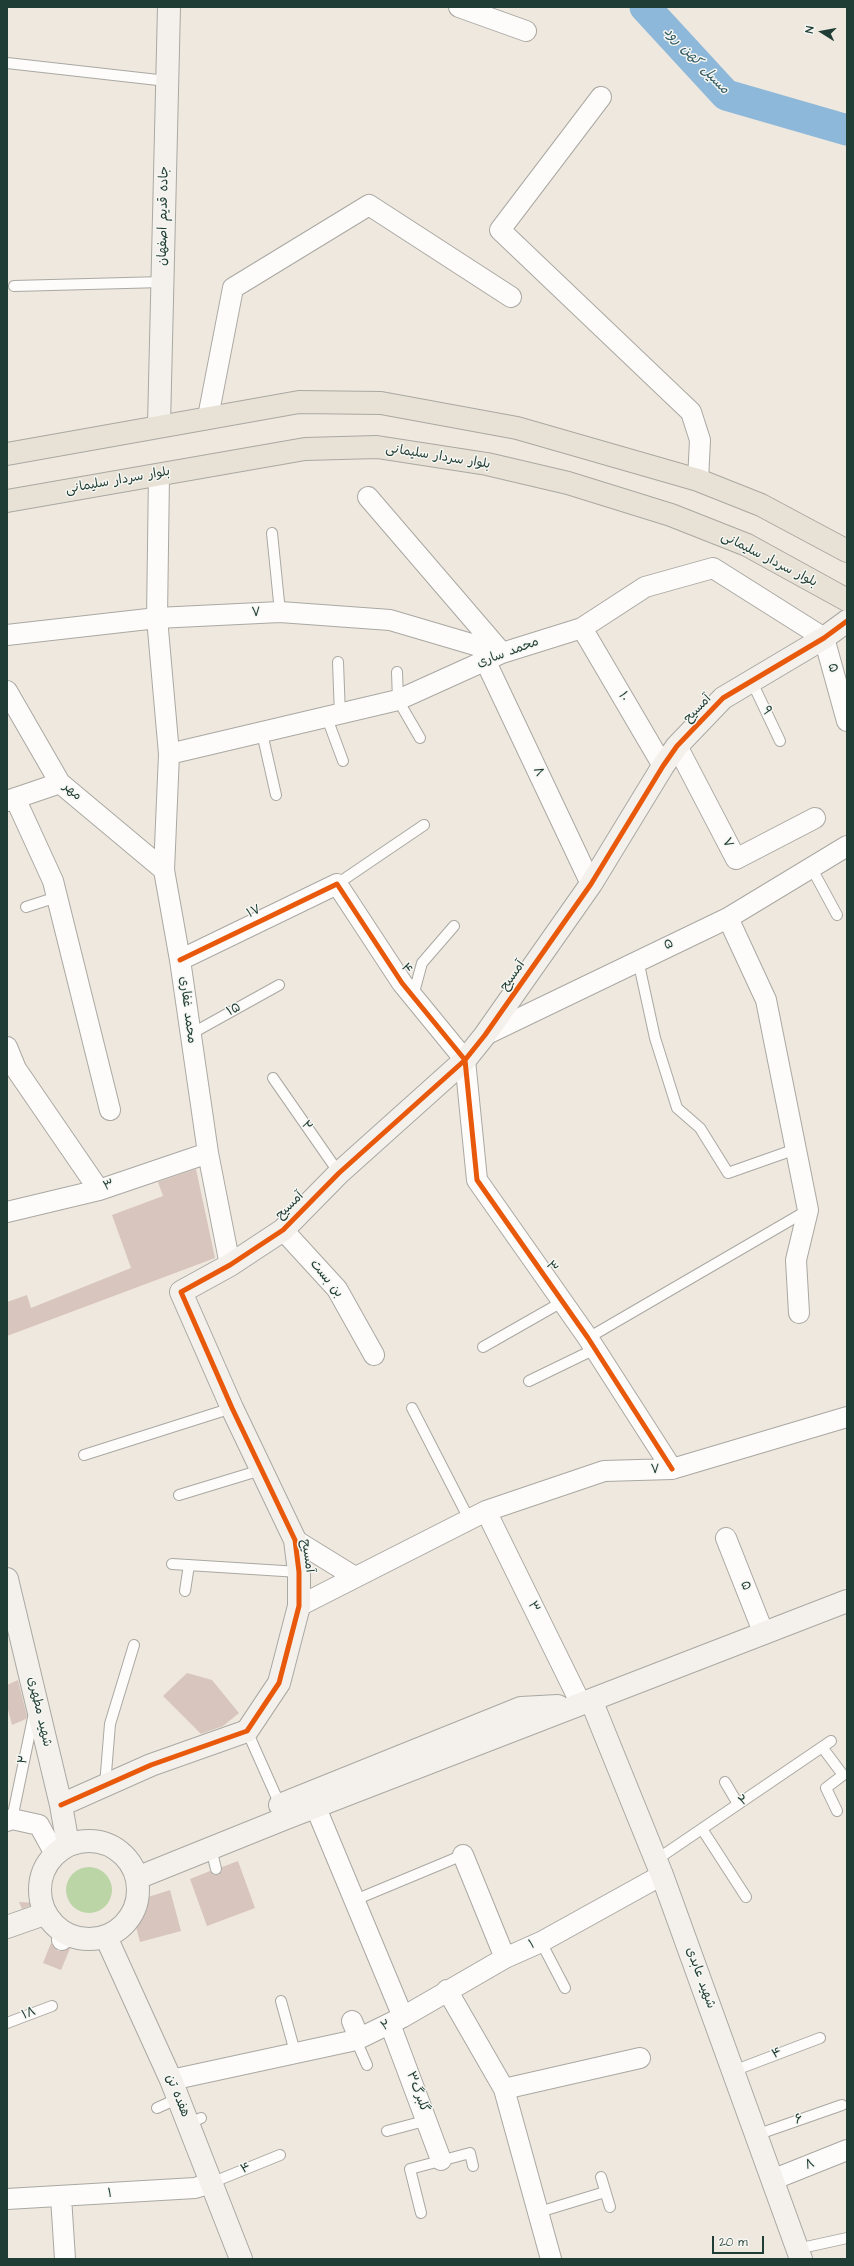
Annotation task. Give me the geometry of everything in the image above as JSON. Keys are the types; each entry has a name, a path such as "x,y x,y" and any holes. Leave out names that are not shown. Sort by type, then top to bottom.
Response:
{"highway":[{"path":"7,454 159,425 299,402 381,403 517,428 698,480 761,505 847,551"},
{"name":"بلوار سردار سلیمانی","path":"7,501 305,449 377,447 487,464 568,483 671,515 747,545 847,600"}],"main road":[{"name":"جاده قدیم اصفهان","path":"159,425 169,7"},
{"name":"آمسیح","path":"247,1731 279,1683 299,1606 299,1572 295,1540 232,1408 181,1292 230,1265 283,1230 339,1173 465,1060 485,1035 591,884 663,766 677,746 723,698 824,638 847,621"},
{"name":"شهید مطهری","path":"7,1579 61,1805 62,1850"},
{"path":"134,1871 213,1859 316,1808 847,1601"},
{"path":"134,1871 280,1805 521,1708 580,1705"},
{"name":"شهید عابدی","path":"580,1705 659,1867 799,2254"},
{"path":"61,1805 151,1765 247,1731"},
{"path":"82,1841 97,1841 118,1848 134,1871 138,1893 136,1910 129,1920 118,1930 106,1937 89,1940 64,1936 43,1913 39,1898 40,1883 45,1867 62,1850 82,1841"},
{"path":"7,1927 43,1913"},
{"name":"هفده تن","path":"106,1937 175,2089 195,2121 211,2183 241,2259"}],"street":[{"path":"459,7 526,31"},
{"path":"601,97 500,230 690,412 700,440 698,480"},
{"path":"208,417 233,288 369,205 511,298"},
{"name":"محمد غفاری","path":"159,474 149,552 169,754 164,870 180,960 189,1035 208,1153 230,1265"},
{"name":"۸","path":"368,497 493,656 591,884"},
{"name":"محمد ساری","path":"169,754 334,717 398,700 493,656 582,628 645,587 713,568 824,638"},
{"name":"۷","path":"7,635 156,618 280,612 390,620 493,656"},
{"name":"۱۰","path":"582,628 663,766"},
{"name":"۵","path":"824,638 847,721"},
{"name":"مهر","path":"7,690 60,783 164,870"},
{"name":"۷","path":"677,746 736,859 815,818"},
{"path":"60,783 11,800 53,881 110,1110"},
{"name":"۵","path":"485,1035 638,960 728,918 847,846"},
{"name":"۱۷","path":"180,960 337,884"},
{"name":"۴","path":"337,884 402,983 465,1060"},
{"path":"728,918 766,1000 808,1210 796,1260 799,1313"},
{"path":"7,1047 16,1069 99,1190"},
{"name":"۳","path":"465,1060 477,1180 592,1344 672,1469"},
{"name":"۳","path":"7,1212 99,1190 208,1153"},
{"name":"بن بست","path":"283,1230 337,1289 374,1355"},
{"name":"۷","path":"299,1606 477,1515 604,1471 672,1469 847,1417"},
{"name":"۳","path":"477,1515 580,1705"},
{"name":"۵","path":"726,1538 764,1634"},
{"path":"295,1540 355,1577"},
{"name":"۲","path":"175,2089 396,2021 355,1900 316,1808"},
{"path":"9,1820 39,1825 62,1850"},
{"path":"463,1855 505,1958"},
{"name":"۱","path":"396,2021 447,1990 505,1958 541,1942 659,1867"},
{"path":"447,1990 504,2089 536,2213 550,2259"},
{"name":"گلبرگ۳","path":"396,2021 441,2160"},
{"path":"504,2089 640,2058"},
{"name":"۸","path":"772,2180 847,2150"},
{"name":"۱","path":"7,2199 194,2188 211,2183"},
{"path":"61,2197 65,2259"}],"lane":[{"path":"7,62 167,81"},
{"path":"14,286 163,282"},
{"path":"272,533 280,612"},
{"path":"338,662 334,717 343,761"},
{"path":"398,672 398,700 420,738"},
{"name":"۹","path":"752,682 780,740"},
{"path":"262,733 276,795"},
{"path":"337,884 424,825"},
{"path":"811,867 837,916"},
{"path":"26,907 57,897"},
{"path":"413,996 422,963 454,926"},
{"path":"638,960 655,1038 677,1108 700,1128 728,1173 796,1150"},
{"name":"۱۵","path":"189,1035 279,985"},
{"name":"۲","path":"273,1078 339,1173"},
{"path":"529,1380 592,1344 808,1210"},
{"path":"483,1347 562,1302"},
{"path":"84,1455 232,1408"},
{"path":"412,1408 477,1515"},
{"path":"179,1494 261,1470"},
{"path":"172,1564 299,1572"},
{"path":"185,1591 189,1565"},
{"path":"105,1785 110,1724 134,1645"},
{"name":"۲","path":"9,1820 36,1701"},
{"path":"247,1731 280,1805"},
{"name":"۲","path":"659,1867 702,1829 826,1744 842,1775 826,1788 836,1811"},
{"path":"725,1782 738,1804"},
{"path":"702,1829 746,1897"},
{"path":"355,1900 463,1855"},
{"path":"541,1942 565,1988"},
{"path":"281,2001 295,2052"},
{"name":"۱۸","path":"7,2023 52,2006"},
{"path":"356,2033 367,2065"},
{"name":"۴","path":"733,2071 820,2038"},
{"path":"157,2108 175,2089"},
{"name":"۶","path":"756,2135 842,2105"},
{"path":"387,2131 428,2120"},
{"path":"421,2213 410,2169 470,2152 473,2166"},
{"name":"۴","path":"211,2183 280,2155"},
{"path":"600,2177 610,2207"},
{"path":"536,2213 605,2192"},
{"path":"799,2254 847,2238"}],"green space":[{"path":"94,1867 106,1873 111,1881 111,1899 106,1907 98,1912 84,1913 72,1907 67,1899 66,1885 72,1873 80,1868"}],"building":[{"path":"196,1169 215,1258 7,1336 7,1302 27,1295 31,1308 131,1268 112,1215 163,1196 158,1182"},
{"path":"187,1673 212,1680 239,1713 223,1726 201,1734 163,1696"},
{"path":"18,1680 27,1716 26,1719 12,1725 7,1706 7,1685"},
{"path":"238,1861 255,1908 207,1926 190,1879 210,1871 214,1875 218,1875 222,1871 222,1867"},
{"path":"170,1890 181,1931 140,1942 136,1927 137,1917 144,1914 144,1908 141,1905 145,1898"},
{"path":"19,1902 37,1903 22,1909"},
{"path":"51,1943 58,1951 64,1951 71,1946 61,1970 43,1963"}],"waterway":[{"name":"مسیل کهن رود","path":"645,7 726,95 847,130"}],"cycle path":[{"path":"61,1805 151,1765 247,1731 279,1683 299,1606 299,1572 295,1540 232,1408 181,1292 230,1265 283,1230 339,1173 465,1060 485,1035 591,884 663,766 677,746 723,698 824,638 847,621"},
{"path":"180,960 337,884 402,983 465,1060 477,1180 588,1338 672,1469"}]}
